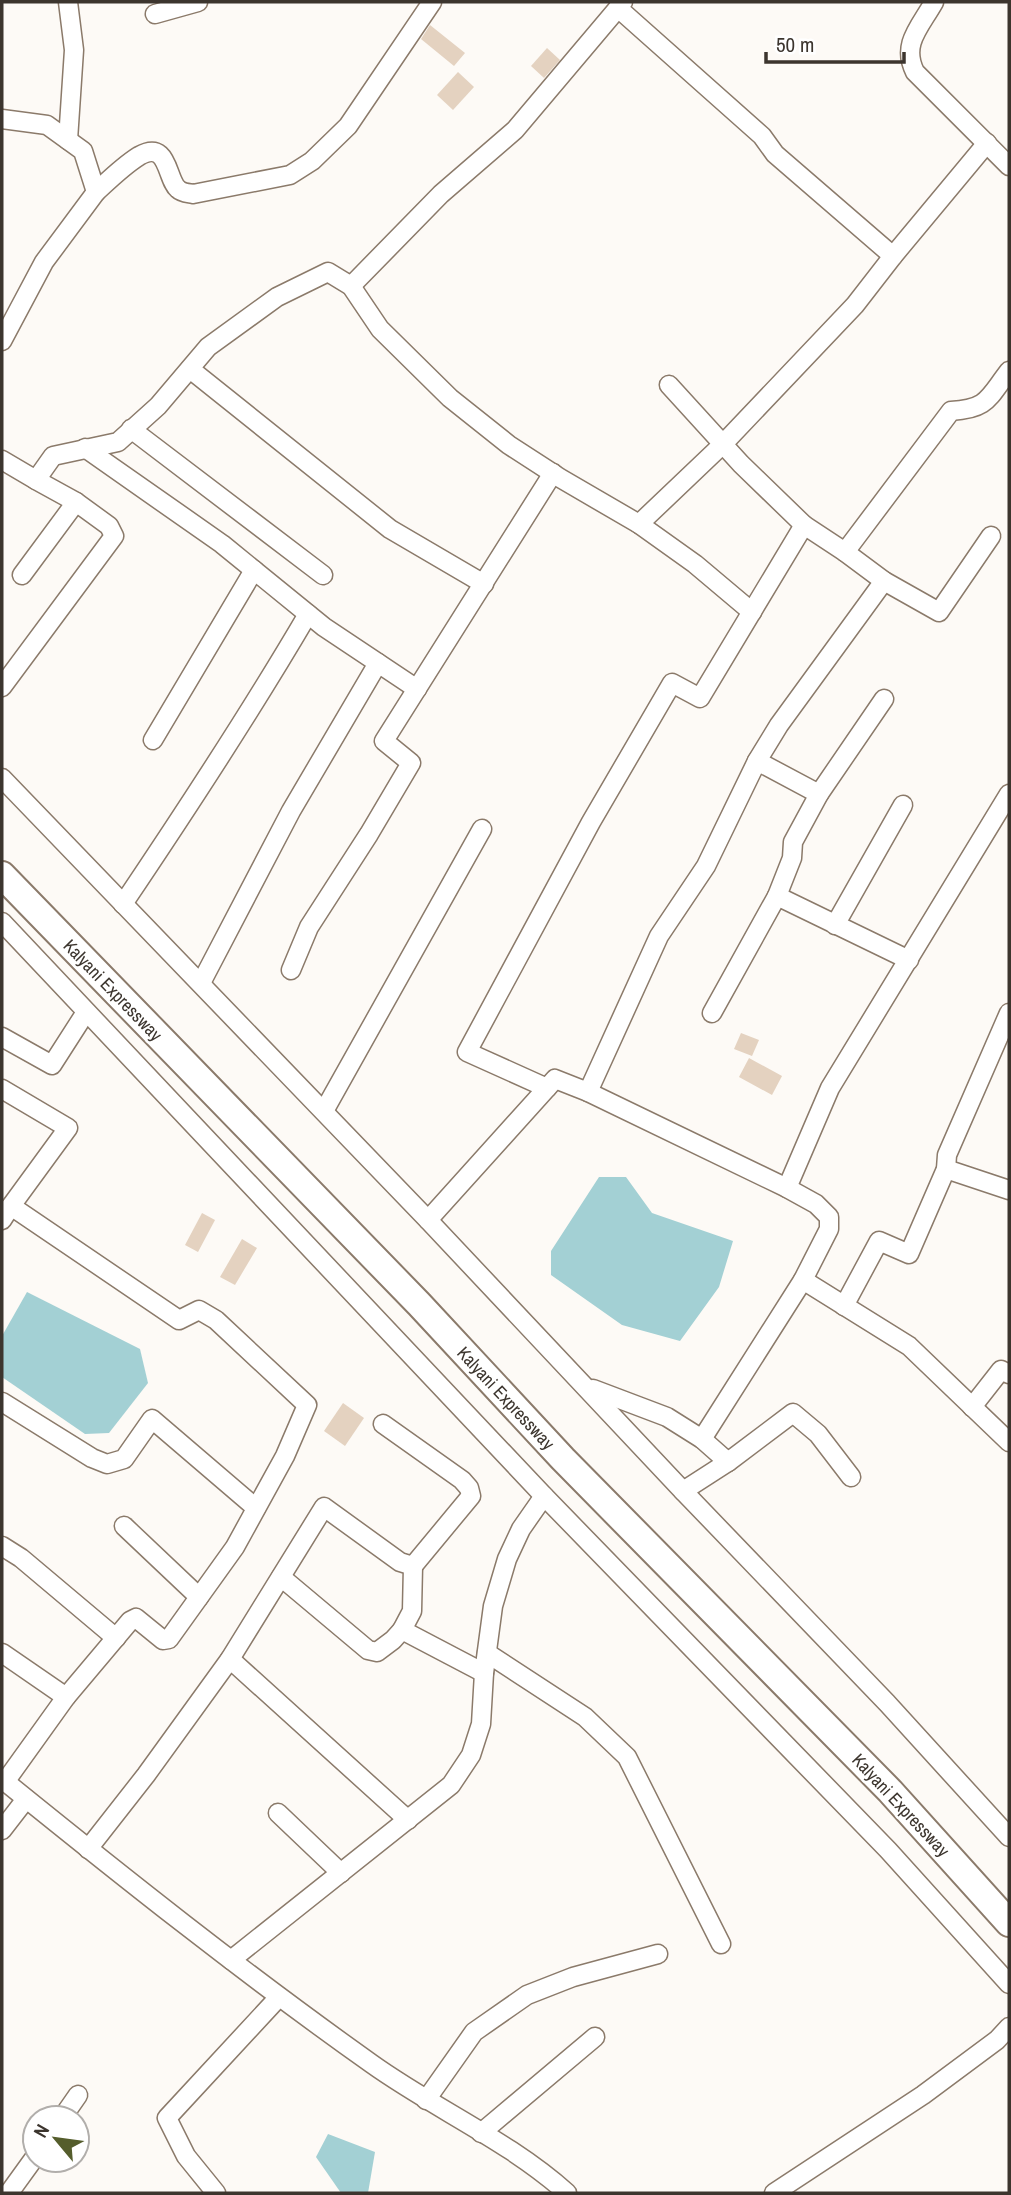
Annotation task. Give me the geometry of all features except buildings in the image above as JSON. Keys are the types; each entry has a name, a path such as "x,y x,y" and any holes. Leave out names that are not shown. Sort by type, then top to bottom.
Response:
{"highway":[{"name":"Kalyani Expressway","path":"2,875 410,1294 563,1459 890,1791 1009,1923"}],"street":[{"path":"68,2 74,50 68,140"},
{"path":"155,14 198,2"},
{"path":"2,341 44,262 96,192 138,157 147,153 163,157 173,183 184,193 193,194 290,175 312,161 348,126 432,2"},
{"path":"934,2 914,36 909,59 915,72 1009,166"},
{"path":"351,286 441,194 515,130 621,5 762,136 775,153 893,256"},
{"path":"2,119 47,125 83,151 96,192"},
{"path":"639,524 723,444 856,306 893,256 987,143"},
{"path":"36,480 53,456 118,442 158,406 208,347 277,297 328,272 351,286 380,329 450,398 509,444 639,524 695,564 752,612"},
{"path":"190,369 390,528 484,584"},
{"path":"845,552 951,411 969,410 982,405 1009,371"},
{"path":"669,385 804,525 884,581 939,612 991,536"},
{"path":"131,429 323,575"},
{"path":"85,448 222,544 324,627 417,690"},
{"path":"2,460 76,502 109,526 114,536 2,687"},
{"path":"290,970 309,927 411,763 384,741 553,473"},
{"path":"22,575 76,502"},
{"path":"547,1087 467,1052 592,822 672,683 700,698 804,525"},
{"path":"153,740 254,570"},
{"path":"588,1092 659,936 706,866 757,761 779,724 884,581"},
{"path":"123,904 205,783 308,614"},
{"path":"201,983 291,811 378,663"},
{"path":"712,1013 777,896 792,858 793,842 819,794 884,699"},
{"path":"757,761 819,794"},
{"path":"2,778 428,1220 887,1703 1009,1837"},
{"path":"787,1188 831,1088 1009,794"},
{"path":"835,925 902,805"},
{"path":"324,1111 482,829"},
{"path":"777,896 909,960"},
{"path":"2,922 544,1496 888,1850 1009,1984"},
{"path":"2,1037 52,1065 86,1012"},
{"path":"844,1306 879,1241 909,1254 946,1170 947,1155 1009,1013"},
{"path":"428,1220 555,1079 588,1092 816,1204 829,1217 828,1229 803,1280 702,1439"},
{"path":"2,1089 68,1128 7,1213 179,1320 199,1310 216,1320 307,1405 285,1457 235,1547 169,1639 163,1640 136,1618 130,1621 65,1697 3,1781 279,1997 395,2080 504,2146 567,2193"},
{"path":"946,1170 1009,1190"},
{"path":"803,1280 909,1346 1009,1442"},
{"path":"972,1407 1001,1370 1009,1374"},
{"path":"586,1387 667,1417 702,1439 728,1462"},
{"path":"2,1402 92,1458 107,1464 124,1459 152,1419 256,1508"},
{"path":"683,1491 728,1462 793,1413 818,1434 851,1477"},
{"path":"281,1577 368,1650 377,1652 402,1630 412,1611 413,1566 471,1496 469,1488 462,1480 383,1424"},
{"path":"231,1960 451,1785 471,1755 481,1724 486,1653 506,1559 521,1529 544,1496"},
{"path":"88,1849 146,1775 230,1659 324,1507 400,1562 413,1566"},
{"path":"124,1526 199,1597"},
{"path":"2,1546 116,1638"},
{"path":"402,1630 484,1674"},
{"path":"2,1653 65,1697"},
{"path":"486,1653 585,1717 626,1757 721,1944"},
{"path":"230,1659 408,1820"},
{"path":"2,1830 26,1799"},
{"path":"278,1813 341,1873"},
{"path":"426,2100 474,2032 527,1996 572,1977 658,1954"},
{"path":"216,2193 186,2156 167,2118 279,1997"},
{"path":"774,2193 923,2095 997,2040 1009,2027"},
{"path":"481,2133 595,2037"},
{"path":"72,2104 78,2095"},
{"path":"9,2193 23,2174"}],"water":[{"path":"599,1177 626,1177 652,1213 733,1241 719,1287 680,1341 622,1325 551,1275 551,1251"},
{"path":"27,1292 140,1349 148,1383 109,1433 85,1434 2,1377 2,1336"},
{"path":"328,2134 375,2152 368,2193 341,2193 316,2157"}]}
